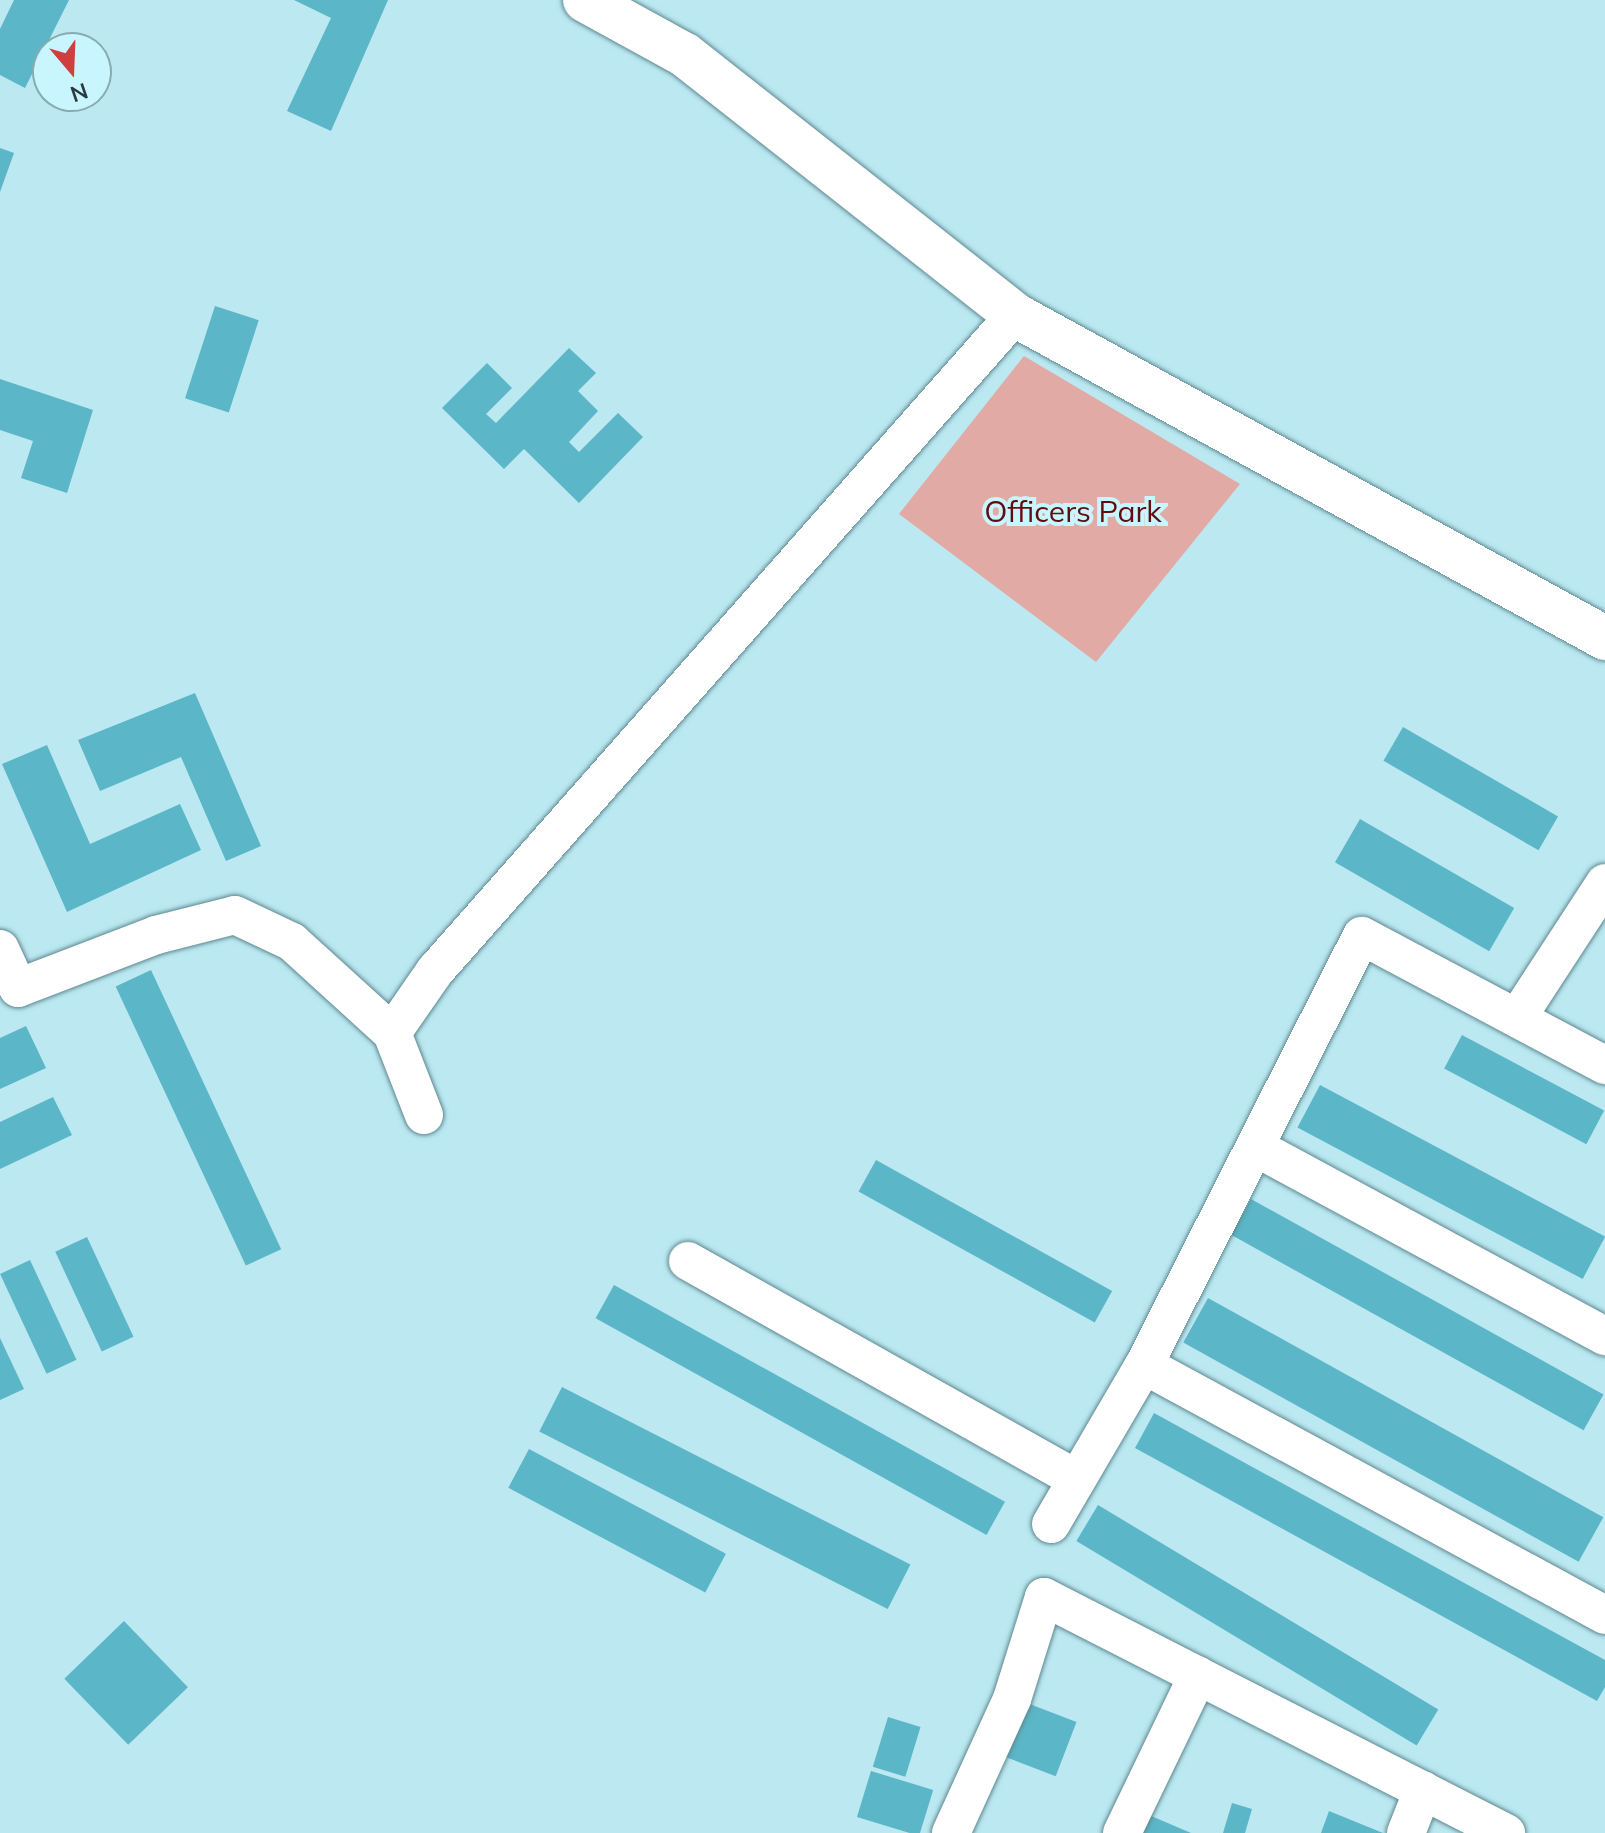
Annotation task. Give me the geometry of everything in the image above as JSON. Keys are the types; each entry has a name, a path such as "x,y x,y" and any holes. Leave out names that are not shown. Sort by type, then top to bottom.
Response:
{"street":[{"path":"585,0 685,55 1015,315 1605,638"},
{"path":"392,1033 435,971 1015,315"},
{"path":"1517,1018 1605,883"},
{"path":"0,949 18,988 156,935 235,915 292,942 392,1033 424,1115"},
{"path":"1051,1524 1074,1478 1144,1365 1362,936 1605,1065"},
{"path":"1255,1147 1605,1336"},
{"path":"688,1261 1074,1478"},
{"path":"1144,1365 1605,1615"},
{"path":"951,1833 1012,1699 1044,1597 1506,1833"},
{"path":"1122,1833 1198,1675"},
{"path":"1406,1833 1423,1790"}],"green space":[{"name":"Officers Park","path":"1024,356 1240,484 1096,662 899,514"}],"building":[{"path":"14,0 69,0 53,32 32,32 32,74 25,88 0,75 0,29"},
{"path":"294,0 388,0 331,131 287,111 331,18"},
{"path":"0,148 14,153 0,192"},
{"path":"215,306 259,320 229,412 185,398"},
{"path":"569,348 596,373 578,391 598,411 569,442 579,452 618,413 643,437 579,503 524,449 504,469 442,408 487,363 512,388 486,414 496,423"},
{"path":"0,379 93,410 67,493 21,478 33,441 0,430"},
{"path":"195,693 261,846 226,861 181,757 100,791 78,740"},
{"path":"1403,727 1558,816 1539,850 1384,761"},
{"path":"47,745 90,844 180,804 201,850 67,912 2,764"},
{"path":"1360,819 1514,908 1489,951 1335,862"},
{"path":"151,970 281,1249 246,1266 116,986"},
{"path":"26,1026 46,1068 0,1089 0,1038"},
{"path":"1462,1035 1604,1111 1586,1144 1444,1069"},
{"path":"1320,1085 1605,1237 1583,1279 1297,1127"},
{"path":"53,1097 72,1135 0,1169 0,1122"},
{"path":"876,1160 1112,1291 1095,1322 859,1191"},
{"path":"1251,1199 1603,1394 1584,1430 1231,1235"},
{"path":"87,1237 133,1337 102,1351 55,1252"},
{"path":"30,1260 76,1360 47,1374 0,1274"},
{"path":"614,1285 1005,1502 987,1535 596,1318"},
{"path":"1208,1298 1603,1517 1579,1562 1183,1343"},
{"path":"0,1338 24,1389 0,1400"},
{"path":"562,1387 910,1565 888,1609 539,1432"},
{"path":"1154,1413 1605,1660 1605,1687 1597,1701 1135,1448"},
{"path":"529,1449 726,1554 705,1593 508,1488"},
{"path":"1098,1505 1438,1709 1417,1745 1076,1541"},
{"path":"124,1621 188,1687 128,1745 64,1679"},
{"path":"1027,1703 1076,1722 1056,1776 1006,1757"},
{"path":"888,1717 921,1727 905,1777 873,1767"},
{"path":"871,1771 933,1790 920,1833 910,1833 857,1817"},
{"path":"1232,1803 1252,1809 1245,1833 1223,1833"},
{"path":"1135,1809 1191,1833 1125,1833"},
{"path":"1329,1811 1383,1833 1321,1833"}]}
